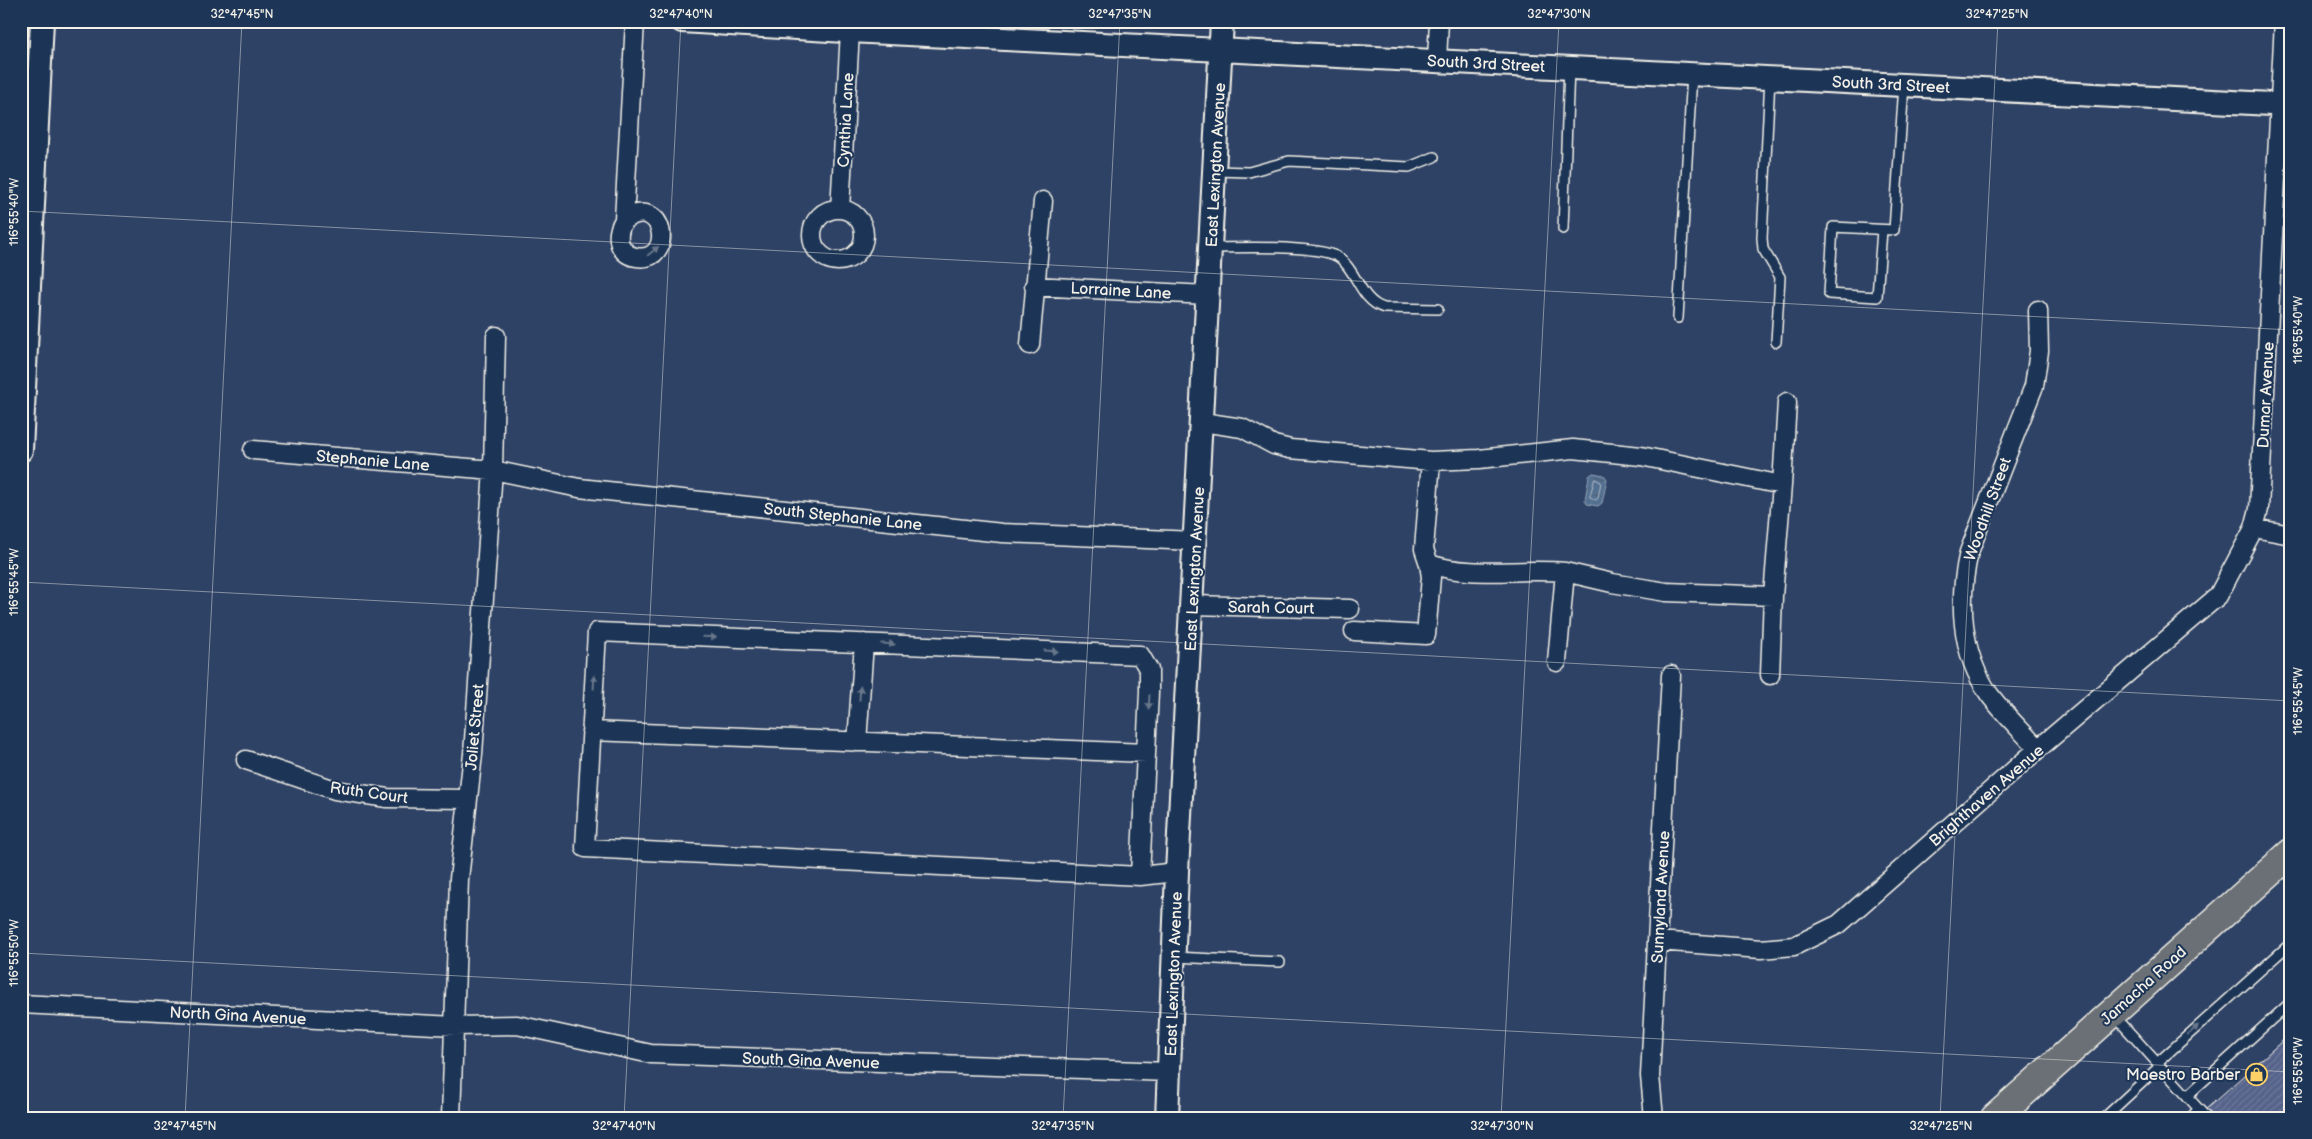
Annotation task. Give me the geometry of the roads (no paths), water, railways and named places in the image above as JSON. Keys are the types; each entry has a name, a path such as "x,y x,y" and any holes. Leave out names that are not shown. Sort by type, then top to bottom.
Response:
{"main road":[{"name":"Jamacha Road","path":"1995,1118 2291,853"}],"street":[{"path":"21,450 27,205 42,21"},
{"path":"624,220 635,21"},
{"name":"South 3rd Street","path":"682,21 2285,104"},
{"name":"East Lexington Avenue","path":"1167,1118 1177,872 1222,21"},
{"path":"1437,60 1439,21"},
{"name":"Dumar Avenue","path":"2254,528 2259,508 2285,104 2284,21"},
{"name":"Cynthia Lane","path":"840,209 848,31"},
{"path":"1030,345 1034,286 1044,201"},
{"name":"Lorraine Lane","path":"1034,286 1207,295"},
{"name":"Woodhill Street","path":"2038,310 2040,351 2034,386 1969,552 1964,578 1962,608 1968,644 1980,678 1989,694 2038,749"},
{"name":"Joliet Street","path":"451,1118 459,879 473,754 493,470 496,336"},
{"path":"1770,674 1786,402"},
{"path":"1202,422 1242,428 1274,445 1290,449 1431,461 1573,449 1641,456 1782,485"},
{"name":"Stephanie Lane","path":"253,450 493,470"},
{"path":"1354,631 1426,635 1431,577 1424,549 1431,461"},
{"name":"South Stephanie Lane","path":"493,470 579,488 987,531 1195,541"},
{"path":"2254,528 2291,535"},
{"name":"Brighthaven Avenue","path":"1658,941 1761,949 1794,946 1839,924 2038,749 2218,596 2254,528"},
{"path":"1428,564 1450,571 1536,570 1565,572 1612,584 1666,592 1774,596"},
{"path":"1557,662 1565,572"},
{"name":"Sarah Court","path":"1192,605 1350,609"},
{"path":"1140,876 1149,670 1140,655 596,632 585,848 1140,876 1177,872"},
{"path":"857,742 864,643"},
{"name":"Sunnyland Avenue","path":"1654,1118 1650,1076 1671,675"},
{"path":"591,731 1146,753"},
{"name":"Ruth Court","path":"246,760 335,790 386,798 467,800"},
{"name":"North Gina Avenue","path":"21,1004 455,1026"},
{"name":"South Gina Avenue","path":"455,1026 518,1025 651,1054 1169,1072"}],"lane":[{"path":"1563,229 1569,67"},
{"path":"1678,318 1692,73"},
{"path":"1770,78 1762,238 1763,249 1780,277 1776,342"},
{"path":"1882,230 1877,297 1830,294 1833,227 1894,230 1904,84"},
{"path":"1214,171 1249,172 1290,161 1409,167 1434,157"},
{"path":"1211,248 1320,251 1342,260 1369,298 1377,305 1384,308 1438,309"},
{"path":"2104,1118 2158,1064 2291,943"},
{"path":"1174,957 1280,962"},
{"path":"2187,1096 2291,1002"},
{"path":"2112,1013 2207,1118"},
{"path":"2190,1118 2199,1109"}],"water":[{"path":"1593,473 1604,475 1607,479 1602,503 1598,506 1587,504 1585,500 1589,476"}],"place":[{"name":"Maestro Barber","path":"2256,1074"}]}
